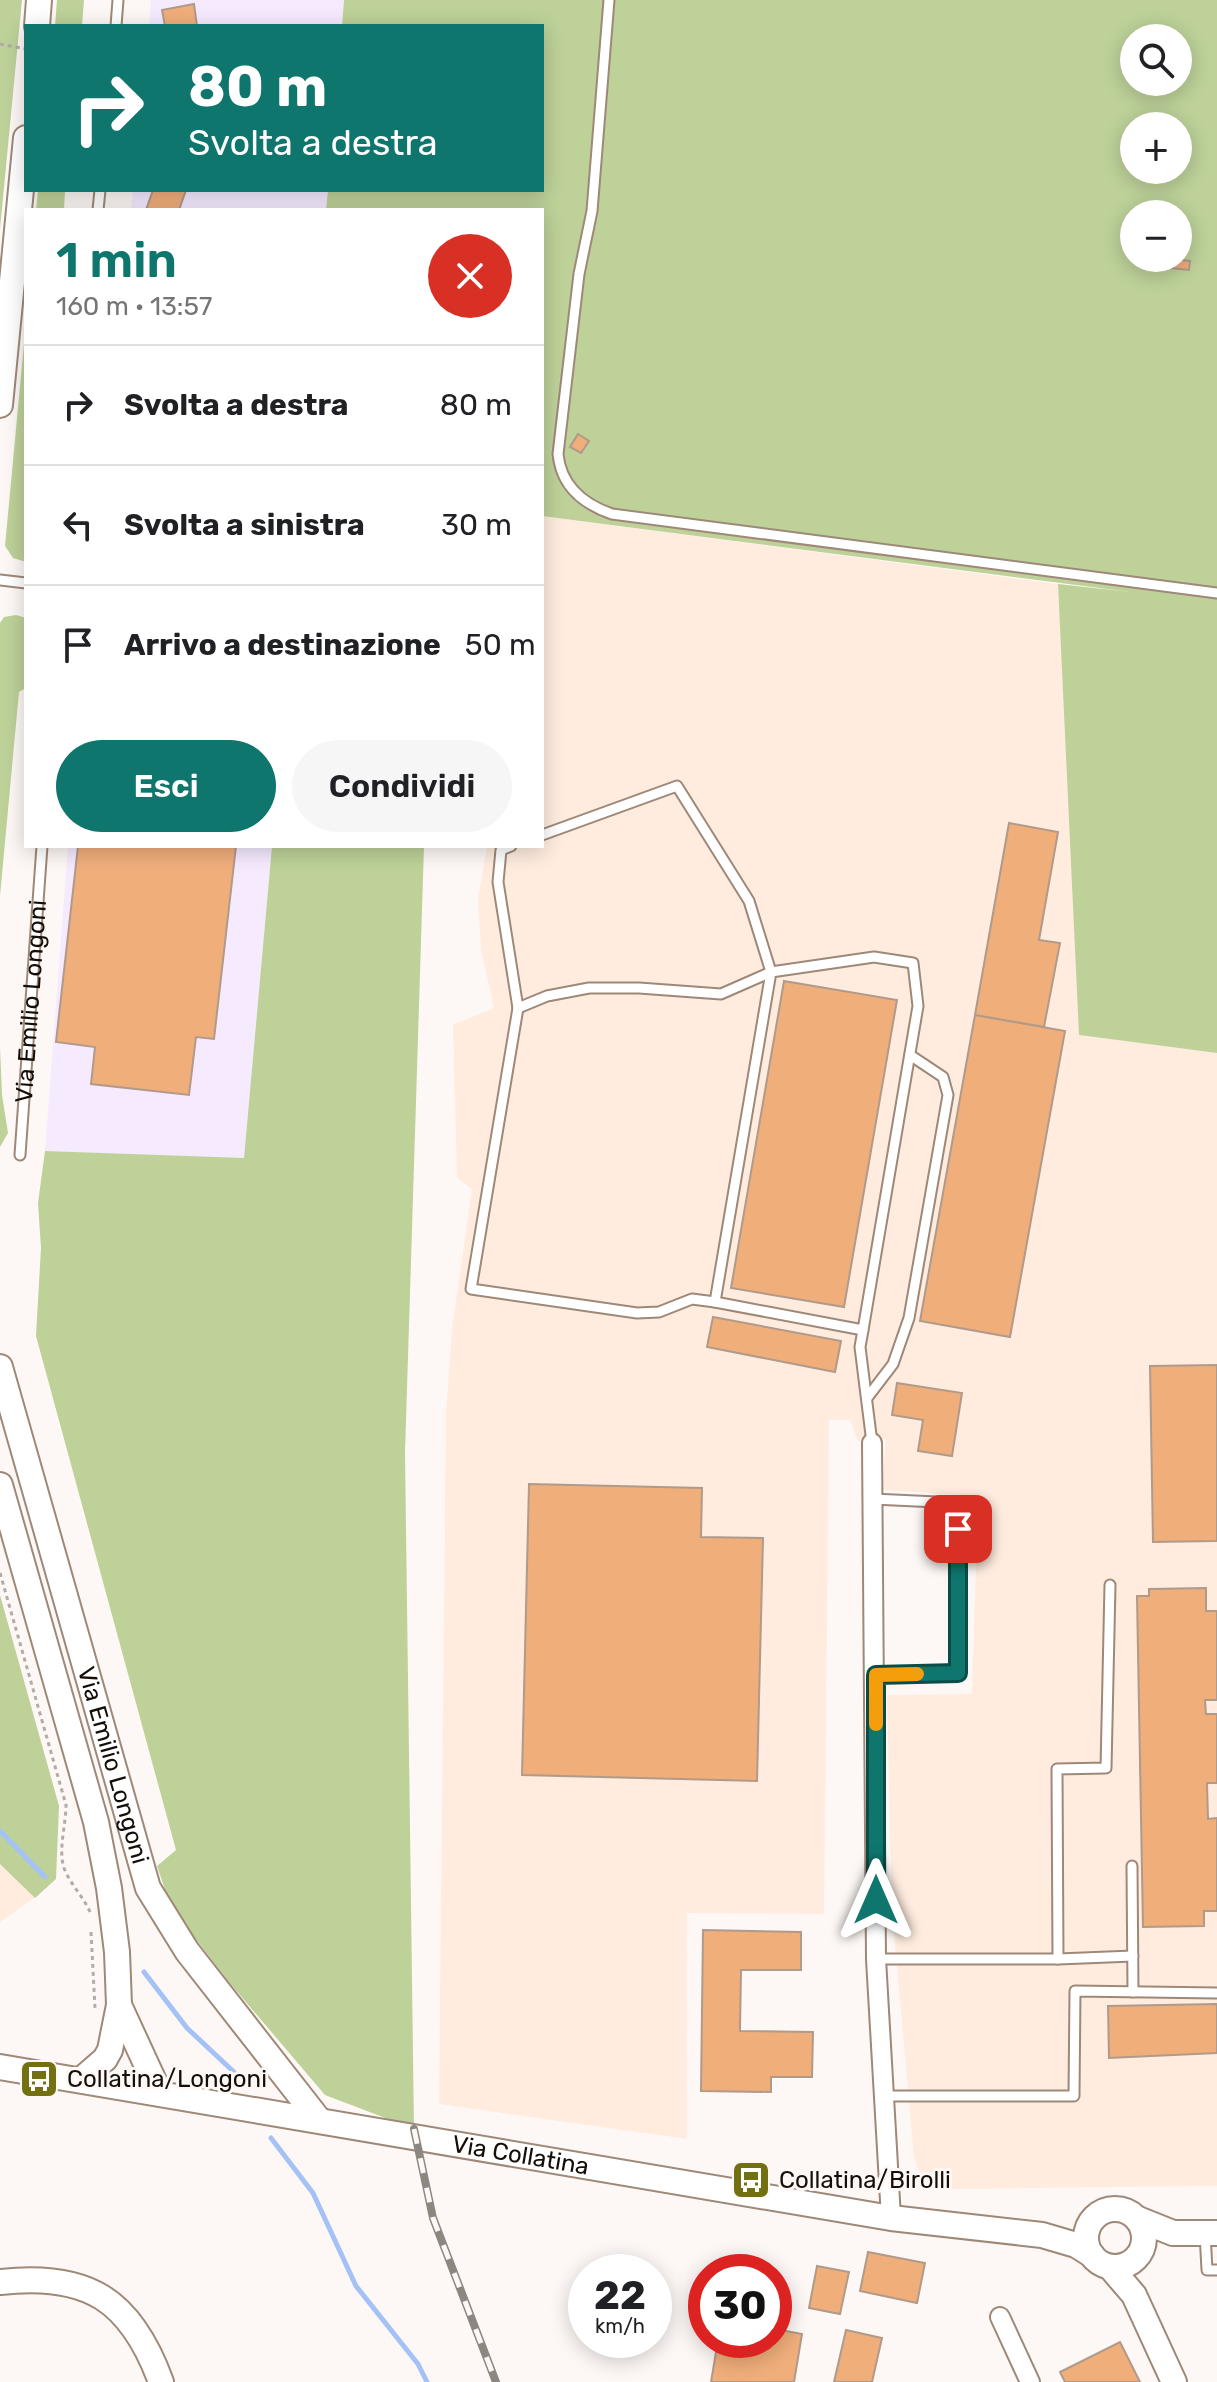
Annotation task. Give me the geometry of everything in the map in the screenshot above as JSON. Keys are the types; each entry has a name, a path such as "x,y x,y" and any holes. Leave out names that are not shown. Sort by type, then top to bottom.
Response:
{"street":[{"path":"37,24 39,0"},
{"path":"1,391 24,158"},
{"name":"Via Emilio Longoni","path":"0,1367 148,1888 187,1951 319,2120"},
{"path":"872,1443 876,1959 891,2218"},
{"name":"Via Emilio Longoni","path":"0,1485 96,1822 109,1888 117,1952 107,2006 110,2050 105,2059 82,2079"},
{"path":"107,2006 159,2092"},
{"name":"Via Collatina","path":"0,2067 891,2218 1042,2235 1076,2245 1101,2261"},
{"path":"1174,2382 1134,2295 1101,2261 1085,2235 1087,2225 1096,2215 1112,2209 1130,2212 1138,2219 1173,2233 1211,2233"},
{"path":"1134,2295 1144,2235 1138,2219"},
{"name":"Via Collatina","path":"1042,2235 1087,2225"},
{"path":"1101,2261 1124,2266 1173,2233"},
{"path":"0,2282 58,2282 79,2286 103,2297 133,2324 161,2382"},
{"path":"1000,2317 1030,2382"}],"lane":[{"path":"116,24 118,0"},
{"path":"609,0 592,211 579,274 558,454 560,471 573,491 588,504 612,514 1217,593"},
{"path":"0,580 24,583"},
{"path":"544,834 677,786 749,901 771,972 715,1302"},
{"name":"Via Emilio Longoni","path":"20,1155 42,848"},
{"path":"506,848 501,850 498,882 518,1008 471,1289 637,1313 659,1312 692,1299 863,1330"},
{"path":"518,1008 547,996 589,988 721,994 771,972 874,957 913,963 918,1006 860,1347 872,1443"},
{"path":"867,1398 893,1364 909,1318 948,1095 943,1077 910,1055"},
{"path":"873,1499 958,1503 958,1673 876,1675"},
{"path":"1058,1959 1057,1769 1106,1768 1110,1585"},
{"path":"1132,1866 1133,1992"},
{"path":"876,1959 1133,1956"},
{"path":"883,2096 1074,2096 1075,1991 1217,1993"},
{"path":"1211,2233 1207,2270 1217,2270"}],"path":[{"path":"0,44 24,49"},
{"path":"0,1573 66,1805 66,1828 61,1851 63,1864 90,1912 107,2006"}],"shaded area":[{"path":"151,0 344,0 342,24 149,24"},
{"path":"133,192 328,192 326,208 131,208"},
{"path":"544,516 1058,584 1070,790 1079,1035 1217,1053 1217,2186 952,2189 930,2182 919,2171 914,2157 892,1911 887,1695 972,1694 978,1496 882,1490 886,1439 858,1441 850,1420 829,1420 824,1914 687,1913 687,2139 439,2104 446,1414 452,1329 472,1189 457,1178 453,1025 494,1008 481,950 478,899 487,848 544,848"},
{"path":"68,848 272,848 244,1159 45,1151"},
{"path":"0,1863 37,1896 0,1922"}],"green space":[{"path":"0,0 22,0 0,229"},
{"path":"57,0 84,0 82,24 55,24"},
{"path":"344,0 1217,0 1217,1053 1079,1035 1058,584 1131,592 544,516 544,208 326,208 328,192 544,192 544,24 342,24"},
{"path":"38,192 65,192 64,208 36,208"},
{"path":"24,343 24,561 13,558 5,546"},
{"path":"4,617 24,617 24,689 19,692 0,896 0,623"},
{"path":"272,848 424,848 405,1453 414,2129 325,2095 228,1981 171,1907 157,1866 176,1850 36,1336 41,1248 38,1203 45,1151 244,1158"},
{"path":"0,1047 2,1095 8,1133 0,1147"},
{"path":"0,1595 59,1806 56,1879 35,1898 0,1864"}],"building":[{"path":"194,4 197,24 165,24 162,10"},
{"path":"152,192 185,192 180,208 147,208"},
{"path":"578,434 589,441 581,453 570,447"},
{"path":"1009,823 1058,832 1039,940 1060,943 1044,1027 975,1015"},
{"path":"78,848 236,848 214,1039 196,1037 189,1095 91,1084 95,1047 56,1042"},
{"path":"784,981 897,1000 844,1307 731,1288"},
{"path":"975,1015 1065,1031 1010,1337 920,1321"},
{"path":"713,1317 841,1341 835,1372 707,1347"},
{"path":"1217,1365 1217,1541 1153,1542 1150,1366"},
{"path":"897,1383 962,1393 952,1456 918,1451 923,1420 892,1415"},
{"path":"529,1484 702,1488 701,1537 763,1538 757,1781 522,1775"},
{"path":"1206,1588 1206,1611 1217,1611 1217,1700 1205,1700 1206,1714 1217,1714 1217,1783 1207,1783 1208,1819 1217,1818 1217,1911 1204,1911 1204,1926 1143,1927 1137,1596 1149,1596 1149,1589"},
{"path":"703,1930 801,1932 801,1970 741,1970 740,2031 813,2032 812,2077 771,2077 771,2092 701,2091"},
{"path":"1217,2004 1217,2053 1109,2058 1108,2006"},
{"path":"868,2252 925,2263 917,2303 860,2291"},
{"path":"817,2266 849,2272 840,2314 809,2308"},
{"path":"846,2330 882,2338 872,2382 834,2382"},
{"path":"792,2332 802,2334 794,2382 711,2382 715,2358 792,2358"},
{"path":"1120,2342 1140,2382 1065,2382 1060,2372"}],"waterway":[{"path":"0,1831 45,1877"},
{"path":"144,1972 187,2028 235,2073"},
{"path":"271,2138 313,2193 356,2286 418,2364 427,2382"}],"railway":[{"path":"414,2129 433,2218 496,2382"}],"slow traffic":[{"path":"876,1724 876,1675 917,1674"}],"place":[{"name":"Collatina/Longoni","path":"39,2079"},
{"name":"Collatina/Birolli","path":"751,2180"}],"route":[{"path":"876,1900 876,1675 958,1673 958,1529"}]}
